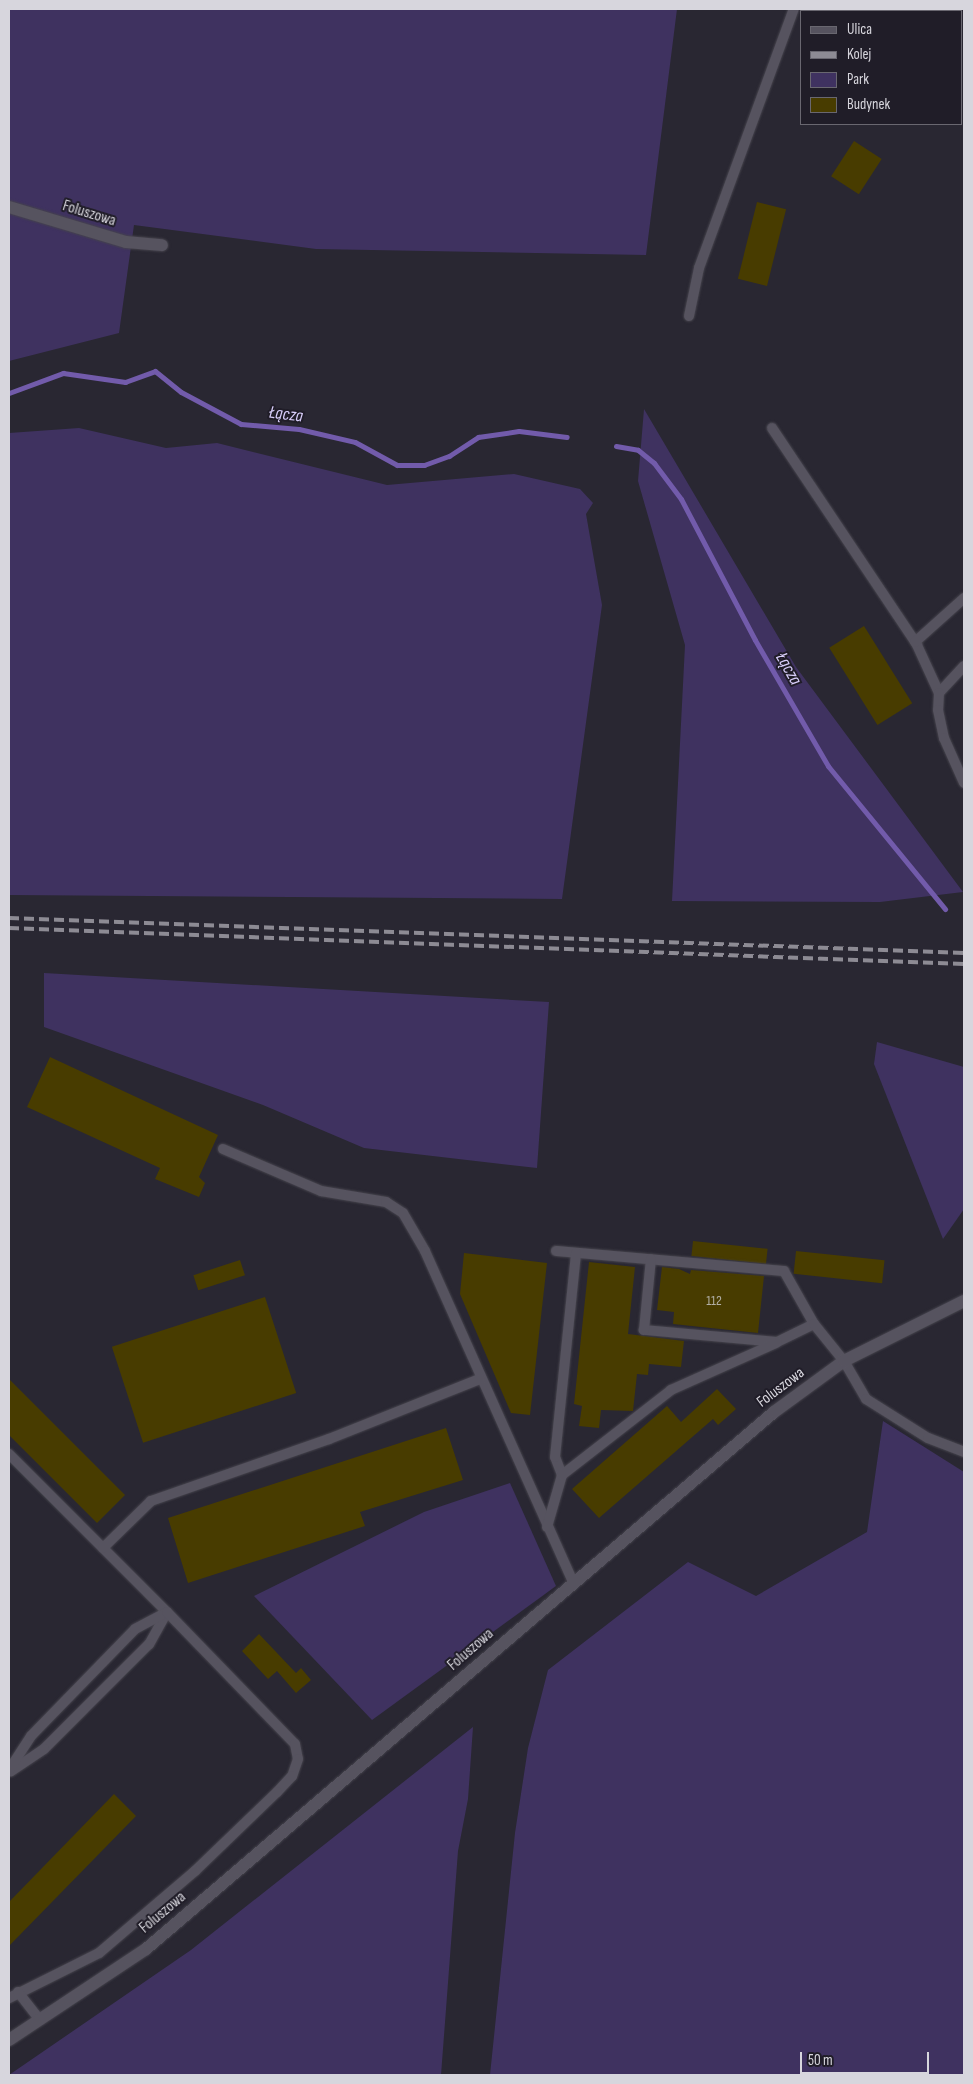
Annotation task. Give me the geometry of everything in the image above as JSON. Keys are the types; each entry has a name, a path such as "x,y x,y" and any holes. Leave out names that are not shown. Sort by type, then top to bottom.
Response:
{"street":[{"name":"Foluszowa","path":"9,207 126,242 162,245"},
{"name":"Foluszowa","path":"9,2040 146,1948 774,1412 844,1361 964,1301"}],"lane":[{"path":"689,316 699,268 794,9"},
{"path":"772,428 915,642 939,693 938,710 944,738 964,783"},
{"path":"915,642 964,598"},
{"path":"939,693 964,667"},
{"path":"223,1149 321,1191 386,1202 403,1213 425,1251 480,1379 574,1584"},
{"path":"556,1251 784,1271 814,1324 844,1361 866,1399 928,1438 964,1451"},
{"path":"548,1527 562,1474 555,1457 576,1253"},
{"path":"651,1259 644,1330 777,1342"},
{"path":"562,1474 671,1390 814,1324"},
{"path":"103,1548 151,1501 329,1438 480,1379"},
{"path":"9,1454 167,1612 295,1744 298,1759 292,1776 195,1871 99,1953 9,1998"},
{"path":"9,1771 44,1749 149,1644 167,1612"},
{"path":"9,1771 31,1736 135,1629 167,1612"},
{"path":"18,1992 40,2020"}],"green space":[{"path":"9,9 677,9 646,255 316,249 134,225 119,333 9,361"},
{"path":"644,409 796,667 963,892 880,902 672,901 685,645 638,481"},
{"path":"79,428 166,448 217,443 387,485 514,474 580,489 593,503 586,514 602,605 562,899 9,895 9,433"},
{"path":"44,973 549,1002 537,1168 364,1148 263,1105 44,1027"},
{"path":"877,1042 964,1067 964,1209 943,1239 874,1064"},
{"path":"883,1421 964,1472 964,2075 490,2075 515,1833 528,1748 548,1670 688,1562 756,1596 867,1532"},
{"path":"510,1483 556,1586 372,1720 254,1596 424,1512"},
{"path":"473,1727 468,1799 458,1851 441,2075 9,2075 191,1950"}],"building":[{"path":"854,141 882,159 859,194 831,176"},
{"path":"757,202 786,209 767,286 738,279"},
{"path":"864,626 912,703 877,725 829,648"},
{"path":"50,1057 218,1135 199,1177 205,1183 199,1197 155,1179 160,1168 27,1107"},
{"path":"693,1241 768,1249 766,1264 691,1256"},
{"path":"796,1251 885,1260 882,1283 794,1274"},
{"path":"464,1253 547,1263 530,1415 511,1413 460,1294"},
{"path":"240,1260 245,1275 198,1290 193,1275"},
{"path":"589,1262 635,1267 628,1334 684,1341 681,1367 649,1364 648,1375 637,1374 633,1411 601,1410 599,1428 579,1426 582,1406 574,1404"},
{"path":"662,1267 679,1269 690,1274 691,1270 764,1276 758,1333 673,1324 674,1312 657,1310"},
{"path":"265,1297 296,1393 143,1443 112,1347"},
{"path":"9,1379 125,1495 97,1523 9,1435"},
{"path":"717,1389 736,1409 718,1425 713,1419 599,1518 572,1489 667,1406 681,1422"},
{"path":"446,1428 463,1480 360,1512 365,1526 188,1583 168,1518"},
{"path":"259,1634 296,1673 301,1668 311,1680 296,1693 277,1671 268,1679 242,1651"},
{"path":"114,1794 136,1816 9,1946 9,1902"}],"waterway":[{"name":"Łącza","path":"9,393 63,373 125,382 155,371 181,392 241,424 299,429 355,442 397,465 424,465 449,456 478,437 519,431 567,437"},
{"name":"Łącza","path":"616,446 638,450 654,463 681,499 755,640 828,766 945,909"}],"railway":[{"path":"9,918 964,953"},
{"path":"9,928 964,964"}]}
